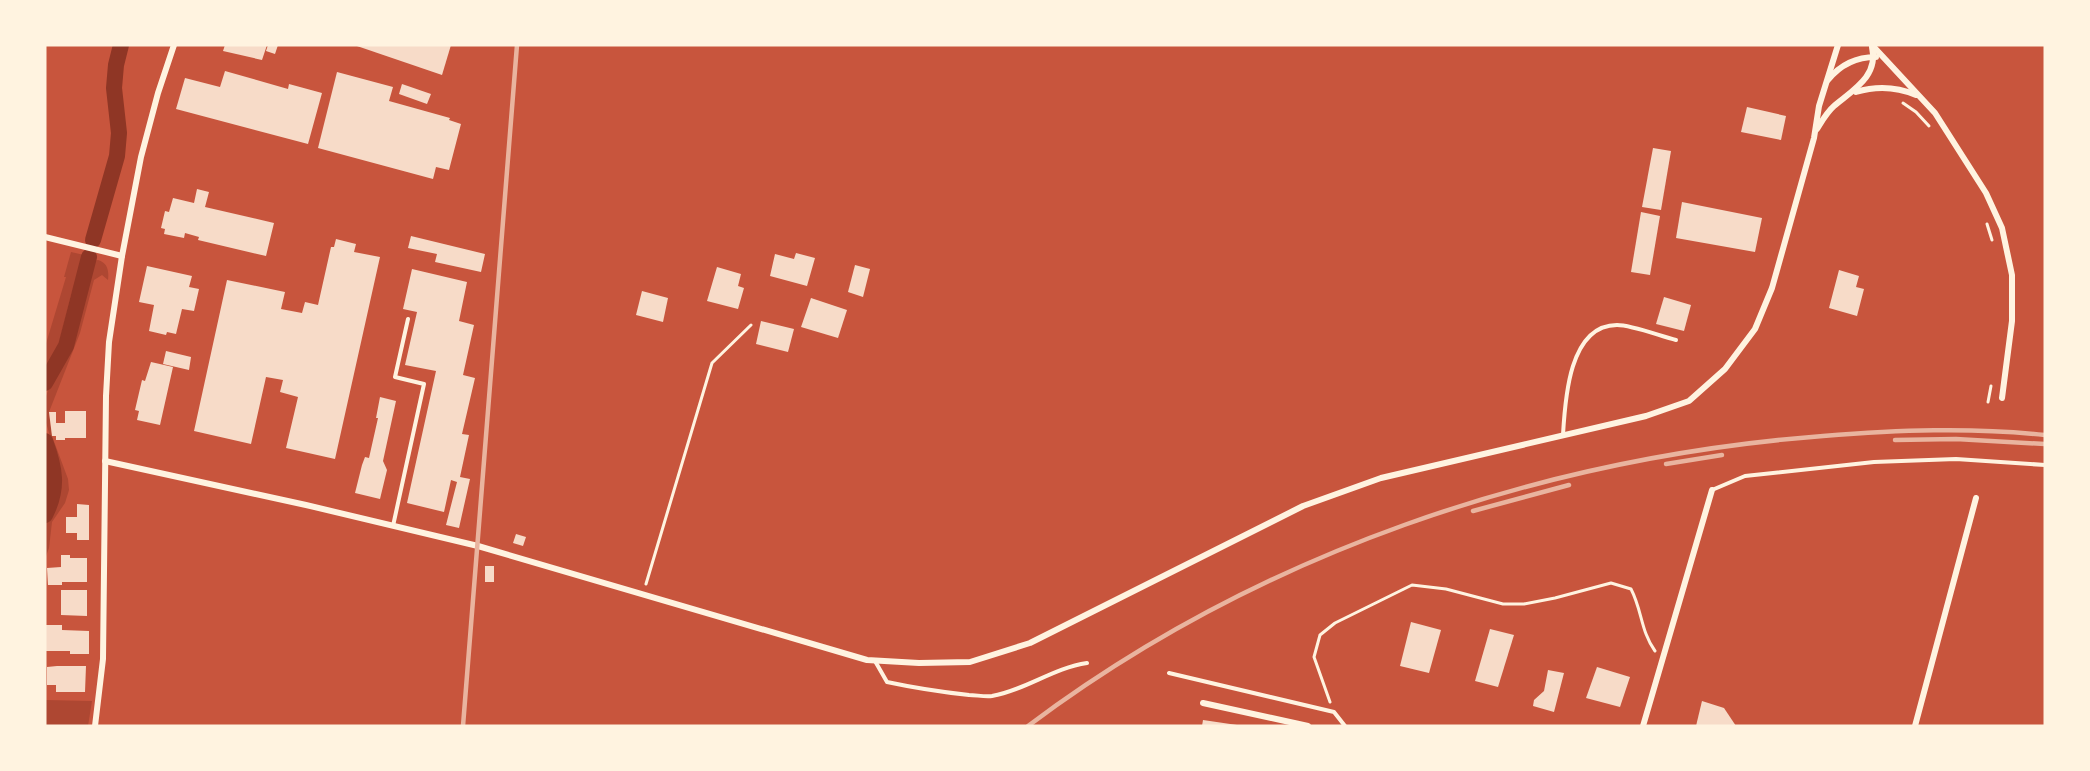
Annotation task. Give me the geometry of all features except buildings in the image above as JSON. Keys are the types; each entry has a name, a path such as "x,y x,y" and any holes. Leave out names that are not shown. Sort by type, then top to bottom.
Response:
{"street":[{"path":"95,726 103,659 105,461 109,351 122,256 148,128 174,45"},
{"path":"105,461 478,546 867,660 918,663 970,662 1030,643 1303,506 1381,478 1646,416 1689,400 1725,369 1755,329 1772,288 1814,138 1818,111 1838,45"},
{"path":"1814,138 1829,111 1859,87 1867,77 1874,57 1872,45"},
{"path":"1872,45 1935,113 1980,183 2002,228 2012,275 2012,321 2002,398"},
{"path":"1824,89 1830,78 1845,64 1874,57 1887,62"},
{"path":"1850,95 1869,88 1886,88 1912,93 1924,100"},
{"path":"45,237 122,256"},
{"path":"1643,726 1712,490"},
{"path":"1915,726 1976,498"},
{"path":"1203,703 1308,726"}],"lane":[{"path":"393,526 424,384 395,377 408,319"},
{"path":"1563,435 1565,396 1578,351 1600,327 1618,325 1676,340"},
{"path":"1712,490 1745,476 1874,462 1956,459 2045,465"},
{"path":"875,660 887,682 932,691 990,697 1022,687 1073,665 1087,663"},
{"path":"1168,673 1334,712 1345,726"}],"path":[{"path":"1896,100 1916,112 1935,132"},
{"path":"1984,216 1994,246"},
{"path":"643,594 711,363 751,325"},
{"path":"1988,402 1992,383"},
{"path":"1334,712 1314,657 1320,635 1335,623 1412,585 1446,590 1503,604 1524,604 1611,584 1631,590 1637,601 1640,620 1648,641 1661,659"}],"shaded area":[{"path":"71,252 84,255 56,355 45,369 45,347"},
{"path":"98,260 107,268 108,280 102,275 94,280 80,333 49,412 52,436 68,479 69,490 65,503 52,522 49,548 45,559 45,525 55,508 60,490 56,457 45,419 46,396 67,357 76,331 88,271 93,261"},
{"path":"45,700 92,701 88,726 45,726"}],"waterway":[{"path":"93,240 117,156 119,133 114,88 121,45"},
{"path":"45,383 66,346 89,257"},
{"path":"45,441 54,478 52,496 45,515"}],"railway":[{"path":"463,726 517,45"},
{"path":"1028,726 1116,665 1209,611 1305,564 1405,525 1507,492 1611,466 1717,448 1823,436 1934,430 2045,435"},
{"path":"1895,440 1956,439 2045,444"},
{"path":"1666,464 1722,455"},
{"path":"1473,511 1569,485"}]}
